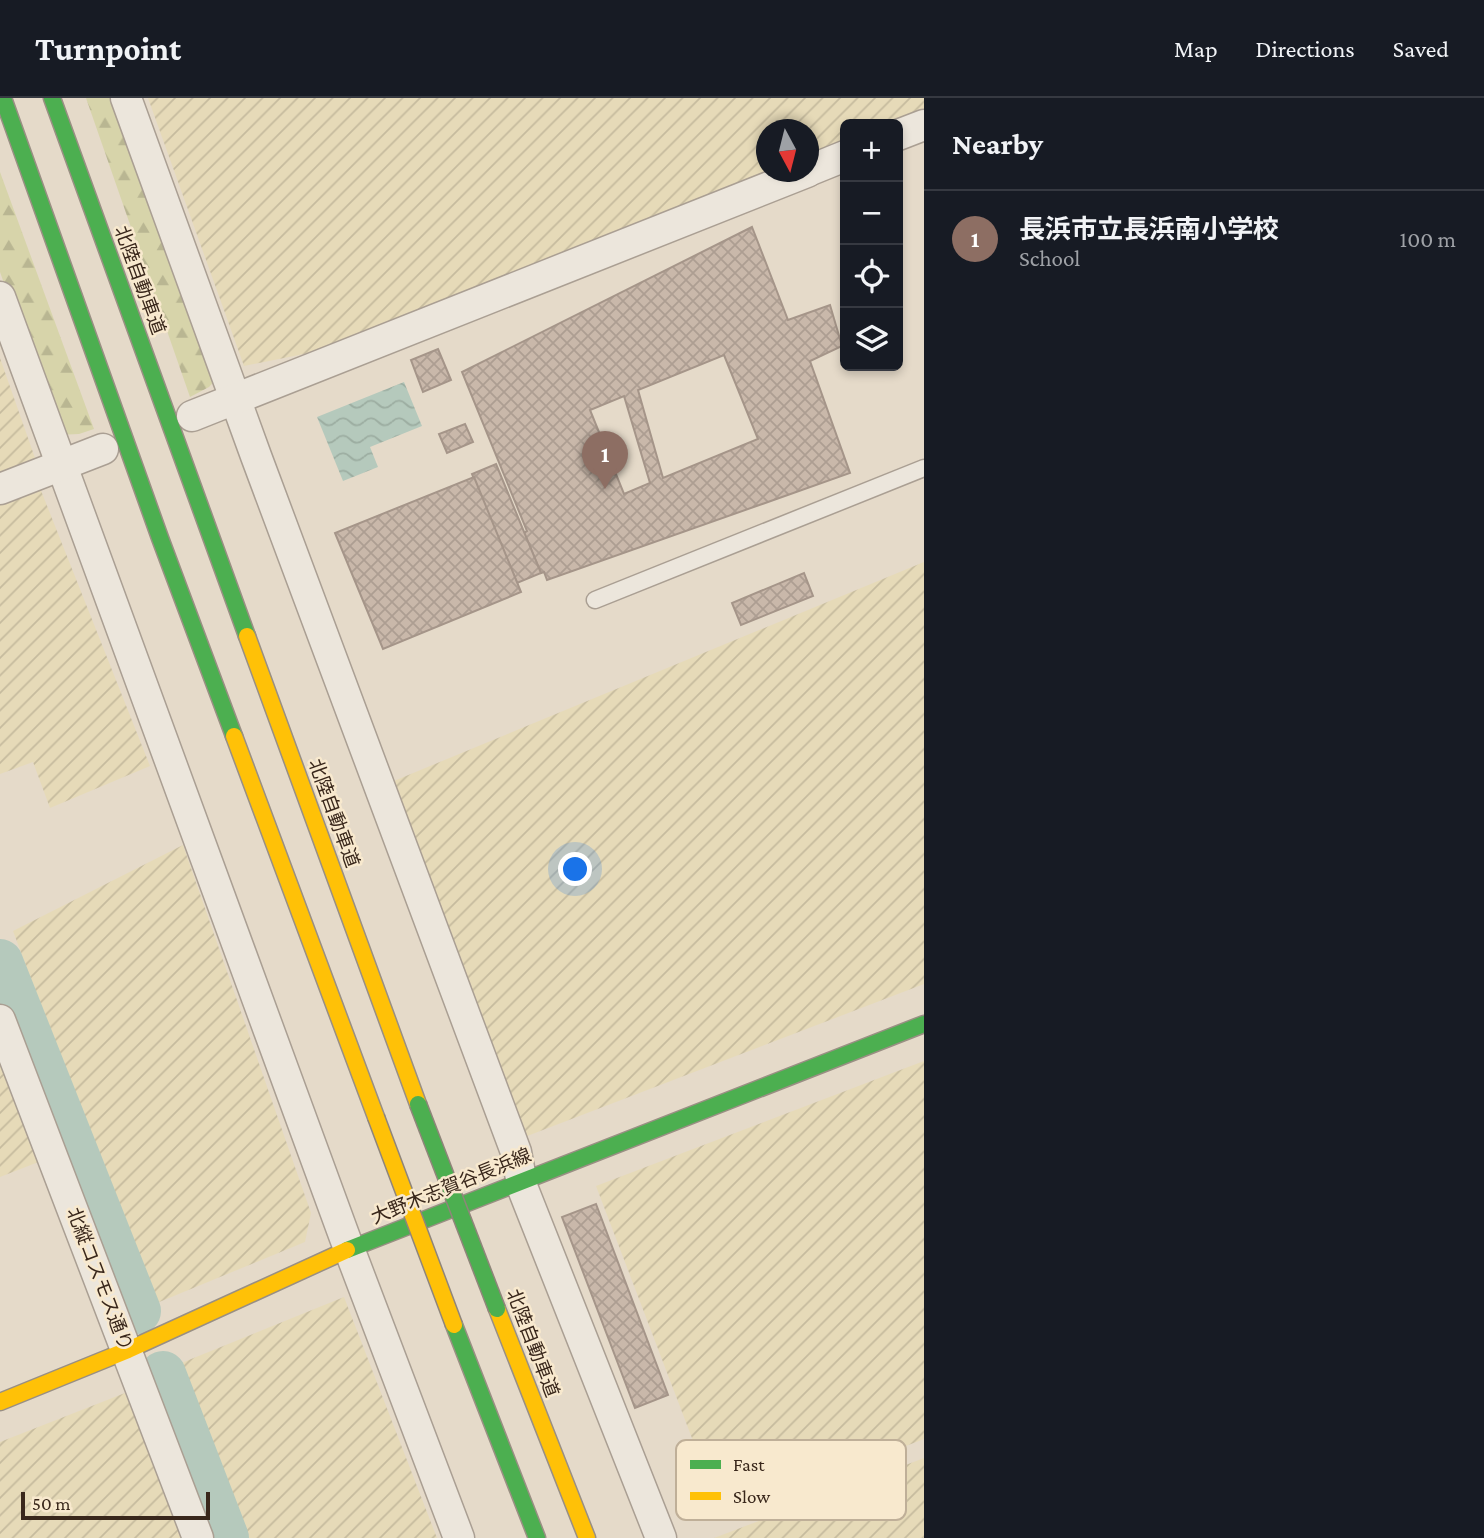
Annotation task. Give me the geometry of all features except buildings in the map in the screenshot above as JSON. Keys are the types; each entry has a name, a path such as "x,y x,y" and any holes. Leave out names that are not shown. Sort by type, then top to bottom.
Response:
{"main road":[{"path":"3,98 160,538 454,1325 537,1538"},
{"name":"北陸自動車道","path":"52,98 418,1104 587,1538"},
{"name":"大野木志賀谷長浜線","path":"0,1402 128,1350 350,1249 924,1024"}],"street":[{"path":"126,98 516,1152 521,1181 661,1538"},
{"path":"903,133 924,125"},
{"path":"819,167 840,158"},
{"path":"192,416 780,182"},
{"path":"0,298 459,1538"},
{"path":"0,489 103,449"},
{"name":"北縦コスモス通り","path":"0,1020 198,1538"}],"lane":[{"path":"595,600 924,468"}],"shaded area":[{"path":"148,98 924,98 924,110 901,119 840,119 840,143 819,152 819,119 756,119 756,177 309,353 244,366"},
{"path":"0,358 35,458 0,472"},
{"path":"40,488 150,766 50,808 33,762 0,774 0,504"},
{"path":"924,562 924,984 522,1138 389,783"},
{"path":"183,845 311,1213 305,1242 152,1305 13,931"},
{"path":"0,1059 41,1161 0,1177"},
{"path":"924,1061 924,1439 906,1446 906,1440 693,1440 596,1186"},
{"path":"344,1297 437,1538 237,1538 169,1368"},
{"path":"125,1393 183,1538 0,1538 0,1442"},
{"path":"924,1458 924,1538 714,1538 761,1520 906,1520 906,1465"}],"green space":[{"path":"86,98 123,98 219,376 209,387 190,397"},
{"path":"0,172 94,429 79,434 58,435 0,272"}],"water":[{"path":"404,382 422,426 370,447 378,467 343,481 317,417"}],"waterway":[{"path":"0,962 138,1311"},
{"path":"163,1374 226,1538"}],"traffic: fast":[{"path":"3,98 160,538 234,736"},
{"path":"52,98 247,636"},
{"path":"347,1250 924,1024"},
{"path":"418,1104 497,1309"},
{"path":"454,1325 537,1538"}],"traffic: slow":[{"path":"247,636 418,1104"},
{"path":"234,736 376,1117"},
{"path":"376,1117 454,1325"},
{"path":"0,1402 128,1350 347,1250"},
{"path":"497,1309 587,1538"}],"place":[{"name":"長浜市立長浜南小学校","path":"605,489"}]}
